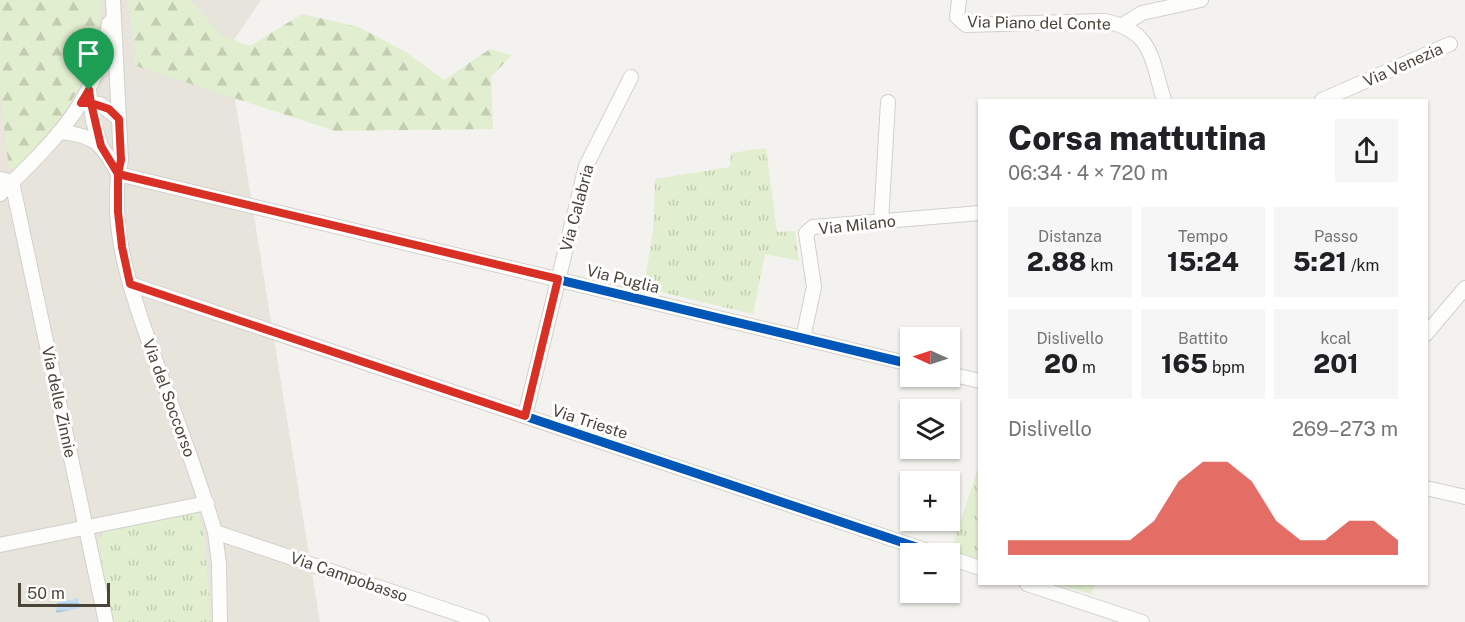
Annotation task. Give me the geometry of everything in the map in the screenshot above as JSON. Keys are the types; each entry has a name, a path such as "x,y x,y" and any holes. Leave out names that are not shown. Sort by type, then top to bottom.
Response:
{"street":[{"path":"0,194 6,181 59,132 87,98 105,51 112,0"},
{"name":"Via del Soccorso","path":"112,0 121,160 118,174 118,212 122,247 130,284 207,503 215,532 219,564 220,622"},
{"name":"Via Piano del Conte","path":"959,0 957,17 966,25 1104,21 1123,25 1138,33 1148,47 1164,99"},
{"path":"1123,25 1142,13 1201,0"},
{"name":"Via Venezia","path":"1324,99 1450,44"},
{"name":"Via Calabria","path":"525,416 586,166 631,77"},
{"path":"87,98 109,109 119,119"},
{"path":"87,98 101,146 118,174"},
{"path":"881,222 888,102"},
{"path":"59,132 90,137 101,146"},
{"name":"Via Puglia","path":"118,174 900,362"},
{"name":"Via delle Zinnie","path":"6,181 106,622"},
{"name":"Via Milano","path":"803,338 814,288 806,232 813,227 978,213"},
{"name":"Via Trieste","path":"130,284 904,543"},
{"path":"1428,332 1465,288"},
{"path":"960,376 978,381"},
{"path":"1428,488 1465,497"},
{"path":"0,545 207,503"},
{"name":"Via Campobasso","path":"215,532 482,622"},
{"path":"960,561 978,567"},
{"path":"1030,585 1142,622"}],"shaded area":[{"path":"0,0 261,0 227,50 320,622 0,622"},
{"path":"0,92 9,169 0,170"}],"green space":[{"path":"0,0 101,0 99,22 90,63 73,99 49,133 20,164 9,169 0,92"},
{"path":"128,0 190,0 222,36 250,46 302,14 359,27 407,53 444,80 490,49 512,55 491,77 493,129 335,131 133,65 136,54"},
{"path":"766,148 777,232 795,231 799,261 765,254 753,314 644,288 653,230 655,179 730,167 731,153"},
{"path":"978,468 978,559 960,554 960,543 954,543 958,531 960,531 960,523"},
{"path":"198,511 204,535 211,622 114,622 97,541 104,530"},
{"path":"1060,585 1095,585 1091,594"}],"water":[{"path":"78,598 80,608 56,613 57,603"}],"cycle path":[{"path":"118,174 900,362"},
{"path":"130,284 904,543"}],"route":[{"path":"89,90 81,103 91,103 93,121 101,146 118,174 118,212 122,247 130,284 525,416 558,279 118,174 121,160 119,119 109,109 100,104 91,103 89,90"}]}
